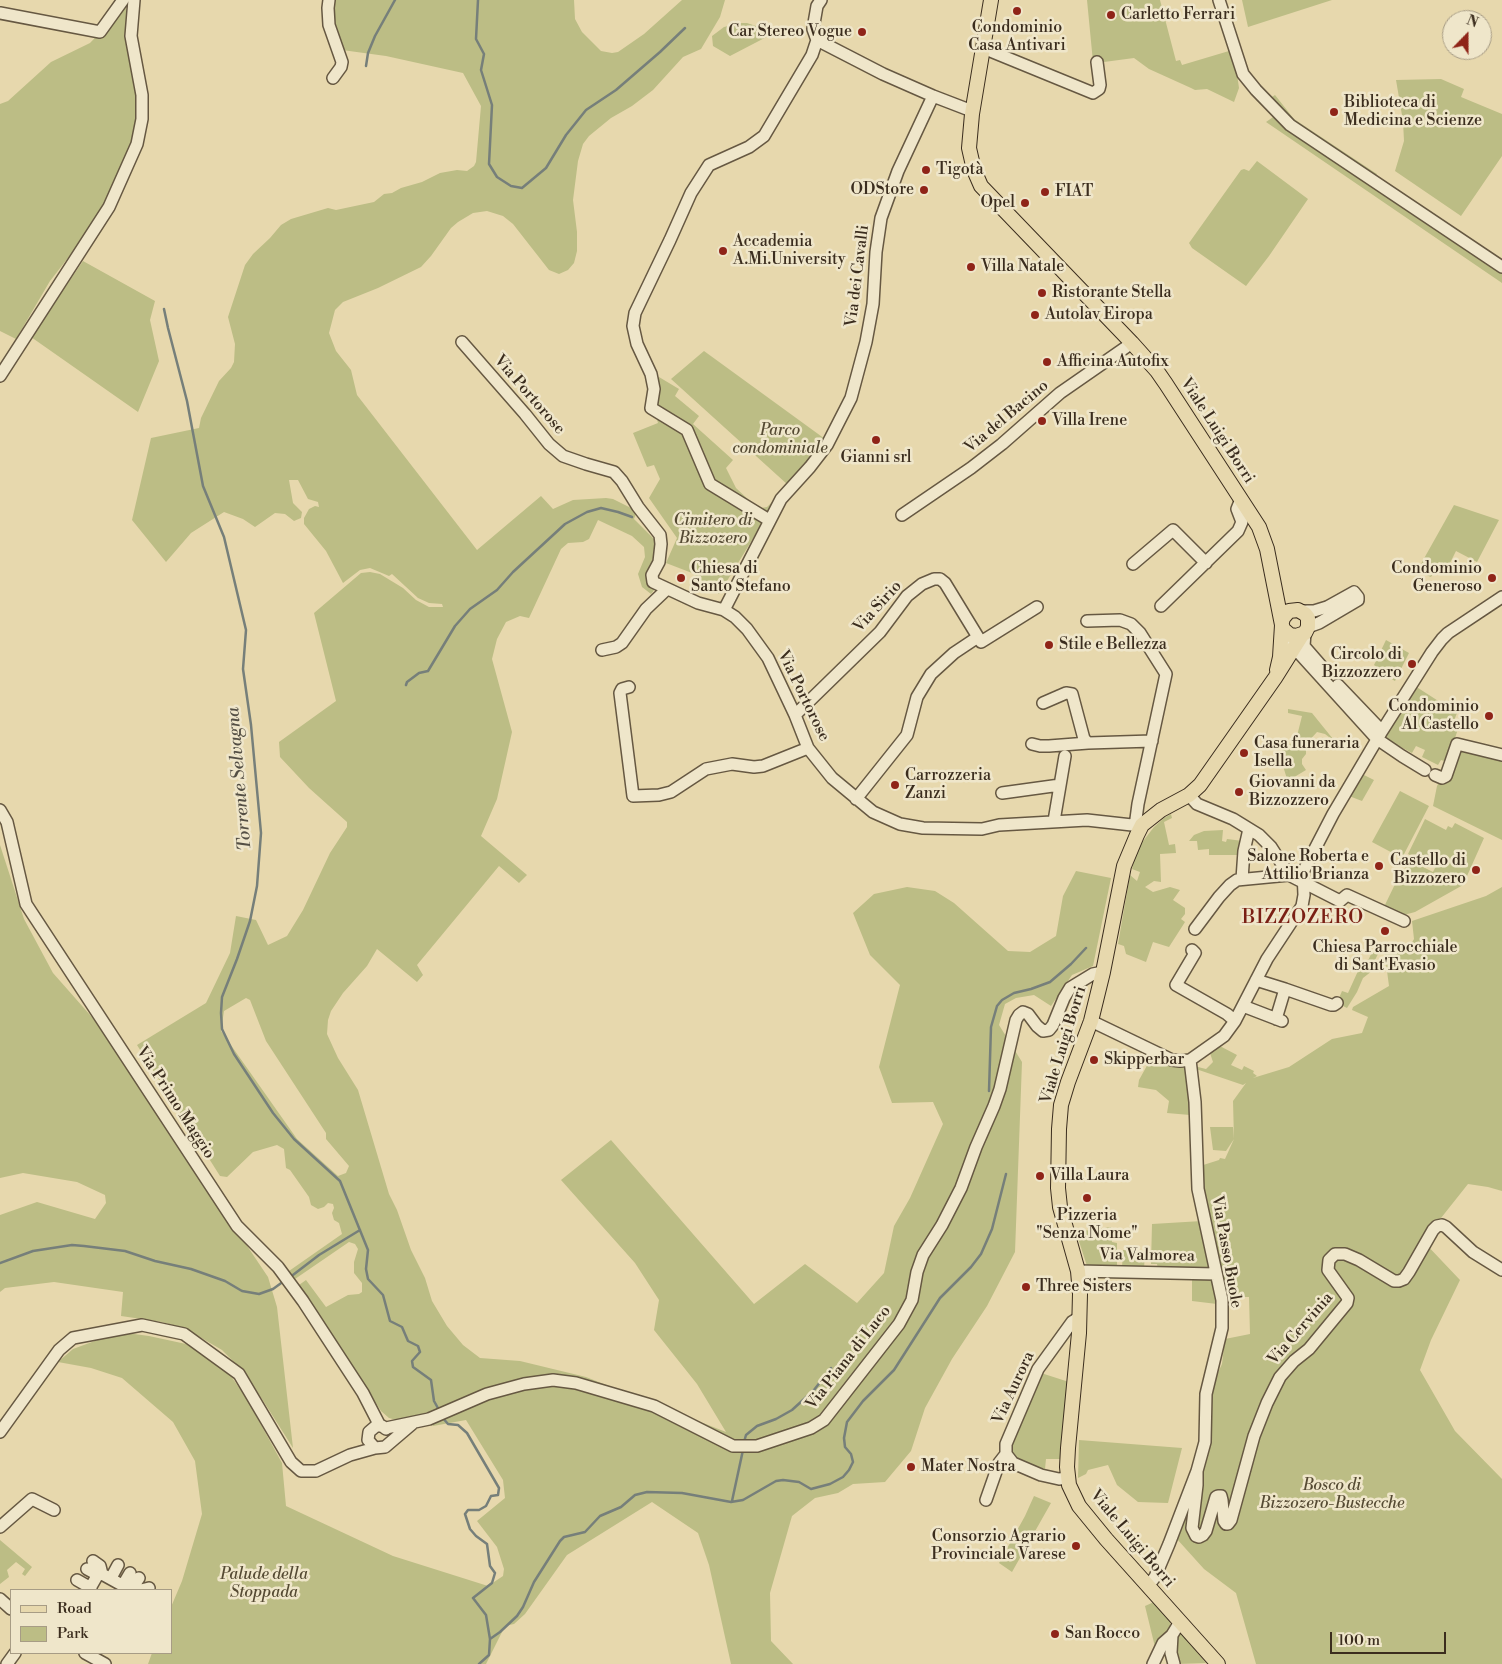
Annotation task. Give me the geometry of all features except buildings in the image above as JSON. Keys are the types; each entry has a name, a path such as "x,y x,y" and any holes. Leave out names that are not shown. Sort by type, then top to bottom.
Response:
{"main road":[{"name":"Viale Luigi Borri","path":"991,0 972,111 969,148 974,170 981,186 1157,370 1259,527 1279,582 1288,598 1300,610"},
{"name":"Viale Luigi Borri","path":"1270,560 1283,626 1280,657 1275,678"},
{"path":"1300,610 1308,618 1305,632 1296,636 1283,626 1285,614 1289,611 1300,610"},
{"name":"Viale Luigi Borri","path":"1216,1664 1106,1540 1079,1506 1068,1478 1068,1448 1080,1317 1078,1271 1060,1207 1058,1188 1061,1105 1091,1021 1103,972 1124,866 1140,828 1161,810 1189,796 1200,785 1305,632"}],"street":[{"path":"0,14 100,32 123,0"},
{"path":"0,376 109,207 137,144 142,120 142,95 131,36 134,0"},
{"path":"329,0 329,26 342,62 333,78"},
{"path":"769,520 710,484 687,430 651,408 654,389 651,374 636,344 634,319 635,313 691,193 705,170 709,165 749,147 764,136 812,55 817,40 813,29 816,6 821,0"},
{"path":"1219,0 1243,74 1290,125 1502,267"},
{"path":"817,40 883,74 972,111"},
{"path":"983,48 1094,93 1100,86 1097,62"},
{"name":"Via dei Cavalli","path":"724,610 781,499 827,445 851,398 866,342 872,309 876,252 881,218 898,171 933,96"},
{"name":"Via Portorose","path":"462,342 549,444 563,456 614,472 622,481 638,507 660,535 661,544 658,562 652,575 653,582 698,603 724,610 735,617 747,629 768,658 795,715 808,748 832,778 873,812 900,824 923,828 982,829 999,825 1087,820 1140,828"},
{"name":"Via del Bacino","path":"902,515 971,468 1002,444 1060,393 1132,342"},
{"path":"1161,606 1240,528 1242,522 1237,509 1241,499"},
{"path":"1133,564 1172,530 1206,563"},
{"name":"Via Sirio","path":"795,715 880,632 907,596 922,584 934,578 940,579 945,583 978,637"},
{"path":"602,650 616,648 622,643 646,609 667,589"},
{"path":"1300,610 1314,611 1327,607 1354,592 1358,597 1358,600 1305,632 1304,646 1379,735"},
{"path":"1091,1021 1172,1060 1180,1061 1190,1060 1224,1036 1235,1021 1279,940 1302,906 1303,872 1319,840 1379,735 1442,639 1502,597"},
{"path":"856,799 906,735 917,697 931,674 954,653 978,637 982,642 1037,607"},
{"path":"1087,621 1120,620 1130,624 1140,633 1166,674 1165,687 1158,709 1136,819 1140,828"},
{"path":"1283,626 1288,640 1294,648 1402,756 1442,778 1446,776 1457,744 1502,755"},
{"path":"629,687 622,689 620,693 633,796 659,795 671,792 706,769 732,764 754,767 763,766 808,748"},
{"path":"1043,703 1066,693 1072,694 1084,739 1088,743"},
{"path":"1032,744 1049,746 1152,741"},
{"path":"1054,821 1065,756"},
{"path":"1002,793 1060,785"},
{"path":"1189,796 1198,804 1233,818 1259,835 1271,847 1289,875 1340,901 1347,895 1404,921"},
{"name":"Via Primo Maggio","path":"0,810 7,822 26,904 237,1226 278,1267 303,1301 363,1393 379,1428"},
{"path":"1242,879 1244,851 1249,829"},
{"path":"1195,928 1230,884 1242,879 1289,875"},
{"path":"1192,950 1195,952 1176,985 1235,1021"},
{"name":"Via Piana di Luco","path":"414,1423 441,1414 487,1394 524,1384 553,1380 576,1383 654,1406 733,1446 757,1446 810,1428 824,1420 899,1324 912,1300 917,1272 923,1255 942,1225 961,1188 994,1106 1004,1073 1016,1020 1019,1015 1023,1012 1028,1014 1037,1026 1044,1031 1050,1030 1070,988 1093,974 1103,972"},
{"path":"1256,980 1331,1005 1337,1003"},
{"path":"1243,1006 1279,1020 1285,989"},
{"name":"Via Passo Buole","path":"1148,1586 1155,1577 1169,1544 1197,1470 1205,1442 1206,1394 1222,1328 1222,1300 1198,1189 1195,1102 1190,1060"},
{"name":"Via Cervinia","path":"1197,1470 1198,1486 1192,1528 1196,1536 1199,1537 1206,1532 1216,1497 1221,1496 1224,1521 1228,1524 1231,1520 1254,1436 1280,1377 1294,1361 1309,1349 1347,1303 1348,1298 1328,1270 1329,1260 1335,1254 1344,1254 1359,1260 1394,1281 1399,1282 1409,1272 1437,1226 1442,1225 1473,1252 1502,1270"},
{"name":"Via Valmorea","path":"1078,1271 1216,1274"},
{"name":"Via Aurora","path":"986,1500 999,1463 1006,1454 1006,1444 1038,1369 1070,1324 1080,1317"},
{"path":"0,1432 60,1350 73,1338 142,1325 184,1334 239,1374 291,1462 300,1470 316,1471 377,1445 414,1423"},
{"path":"377,1445 368,1434 379,1428 414,1423"},
{"path":"377,1445 389,1443 390,1436 379,1428"},
{"path":"1006,1454 1013,1463 1041,1475 1068,1478"},
{"path":"0,1527 32,1499 54,1510"},
{"path":"77,1580 115,1580 118,1565"},
{"path":"0,1599 10,1608"},
{"path":"1155,1660 1164,1643 1172,1635 1180,1622"},
{"path":"1155,1660 1172,1658 1172,1635"},
{"path":"6,1664 14,1654"},
{"path":"88,1654 105,1664"}],"green space":[{"path":"125,0 140,131 130,147 109,194 85,236 50,281 16,339 0,331 0,104 8,101 51,62 90,43 113,19"},
{"name":"Palude della Stoppada","path":"330,0 574,0 575,19 582,32 601,51 612,53 618,52 644,34 682,0 725,0 720,17 701,49 683,57 653,90 632,106 611,118 589,136 583,144 578,161 573,200 577,251 574,263 568,270 559,274 549,270 513,224 503,216 487,211 473,213 451,228 421,267 378,288 343,302 335,310 329,333 336,351 351,370 357,395 477,550 541,496 553,509 573,500 613,499 637,511 634,519 659,544 655,589 651,594 642,587 638,574 645,557 644,547 632,536 598,520 589,539 583,542 568,543 561,549 529,618 520,616 506,622 497,639 492,659 512,732 497,799 481,836 527,875 519,883 499,866 417,965 423,975 417,982 377,949 367,966 343,993 331,1011 328,1020 327,1034 338,1058 358,1090 389,1194 397,1210 411,1250 425,1278 432,1301 447,1326 463,1345 480,1358 520,1361 586,1377 726,1432 697,1384 654,1330 659,1300 635,1263 561,1180 611,1140 754,1304 805,1264 857,1303 884,1273 894,1226 910,1198 943,1124 933,1102 892,1103 879,1067 900,985 870,955 853,913 874,894 907,887 935,891 954,903 1008,951 1030,952 1056,936 1063,896 1076,871 1111,878 1093,966 1072,975 1051,1006 1034,995 1016,998 1005,1004 999,1025 1022,1062 1015,1252 987,1306 952,1359 925,1408 911,1451 885,1482 853,1484 838,1493 815,1498 792,1516 770,1593 771,1641 793,1664 731,1664 709,1565 698,1533 652,1502 567,1555 525,1614 514,1624 505,1626 486,1664 148,1664 152,1654 172,1654 172,1605 182,1581 202,1514 195,1461 173,1422 122,1378 91,1368 58,1362 73,1349 119,1332 186,1344 224,1366 247,1399 282,1463 286,1506 393,1556 488,1586 503,1576 504,1569 497,1547 477,1521 505,1498 503,1480 466,1420 433,1426 426,1415 400,1421 389,1418 381,1411 299,1285 306,1280 326,1307 348,1295 362,1292 362,1283 354,1273 354,1262 358,1249 355,1244 349,1242 295,1279 289,1271 342,1234 339,1223 334,1220 332,1213 333,1204 328,1203 318,1209 311,1205 309,1197 290,1170 286,1168 284,1149 277,1145 253,1152 227,1177 220,1176 137,1045 206,1003 230,953 236,916 256,920 268,945 287,936 303,910 330,853 347,827 347,822 309,788 280,757 279,742 336,701 314,613 361,573 370,572 380,574 429,607 443,607 442,604 429,603 418,598 392,574 389,576 370,568 360,570 343,583 326,551 304,524 304,518 309,509 315,506 319,507 318,502 308,499 298,480 289,480 293,503 302,512 301,518 294,521 285,514 275,513 255,527 243,519 224,512 191,533 166,562 132,520 151,438 199,428 201,418 219,381 234,362 235,344 228,317 245,265 281,225 291,219 328,208 336,210 374,202 384,194 422,182 440,173 457,170 467,171 474,166 476,162 481,106 463,73 386,56 342,50","holes":["246,998 250,1000 266,1041 326,1133 326,1139 349,1166 346,1173 338,1176 297,1139 221,1031 224,1011"]},
{"path":"1087,0 1160,0 1176,61 1180,60 1182,65 1229,51 1237,74 1239,88 1234,102 1207,89 1195,90 1149,69 1134,58 1093,62"},
{"path":"1242,0 1332,0 1248,27"},
{"path":"741,23 762,28 773,28 778,31 730,56 713,46 712,36 724,27"},
{"path":"1441,79 1464,89 1461,97 1502,114 1502,156 1461,216 1395,171 1404,141 1403,121 1396,80"},
{"path":"1275,95 1294,119 1377,174 1375,177 1293,121 1272,97"},
{"path":"1276,115 1502,272 1502,283 1266,122"},
{"path":"1257,161 1308,199 1246,286 1192,248 1189,243 1241,170 1249,171"},
{"path":"83,261 155,301 150,320 159,361 138,412 31,337"},
{"name":"Parco condominiale","path":"704,351 825,439 788,485 671,379"},
{"path":"659,377 679,389 675,396 699,416 693,424 733,460 726,468 736,488 753,504 761,508 767,507 777,497 767,514 711,483 688,429 656,409 656,382"},
{"name":"Cimitero di Bizzozero","path":"655,413 685,432 704,477 765,519 719,594 692,573 666,563 677,538 649,498 660,479 654,465 647,467 633,433 658,423"},
{"path":"1454,505 1499,520 1477,562 1456,551 1448,567 1439,562 1431,577 1417,571"},
{"path":"1386,640 1409,653 1395,681 1377,671 1378,668 1374,665"},
{"path":"1415,686 1457,713 1453,723 1459,726 1447,762 1441,760 1438,765 1422,757 1425,750 1416,746 1412,753 1384,738"},
{"path":"1288,709 1312,713 1333,739 1317,732 1306,744 1306,754 1302,759 1302,764 1306,770 1291,779 1287,779 1280,756 1284,745 1295,744 1302,716 1288,713"},
{"path":"1458,746 1502,757 1502,840 1433,806 1437,786"},
{"path":"1360,773 1374,780 1362,801 1349,796"},
{"path":"1400,791 1429,806 1402,858 1372,842"},
{"path":"1171,814 1172,818 1164,822 1169,845 1175,844 1176,853 1160,854 1161,882 1154,881 1145,887 1153,892 1170,887 1180,890 1173,900 1185,908 1185,914 1181,919 1185,922 1169,947 1153,942 1146,962 1126,954 1124,946 1118,944 1130,875 1137,881 1140,872 1132,869 1137,849 1154,827"},
{"path":"1425,819 1446,830 1448,826 1452,828 1455,823 1484,838 1463,885 1415,912 1400,916 1383,909 1409,860 1433,872 1435,868 1408,854"},
{"path":"1223,830 1222,841 1226,842 1227,839 1243,841 1240,855 1209,855 1209,849 1198,850 1197,841 1189,841 1194,835 1204,831"},
{"path":"0,845 24,919 53,973 98,1024 268,1277 277,1307 293,1448 262,1399 237,1365 222,1350 186,1329 162,1322 121,1316 123,1292 54,1282 5,1288 0,1292 0,1215 37,1202 95,1219 106,1203 105,1195 77,1182 23,1173 0,1178"},
{"name":"Bosco di Bizzozero-Bustecche","path":"1502,887 1502,1191 1468,1184 1441,1218 1432,1226 1423,1241 1460,1280 1431,1340 1420,1370 1455,1431 1502,1479 1502,1664 1256,1664 1236,1593 1204,1569 1176,1538 1201,1450 1209,1392 1222,1364 1225,1339 1250,1334 1249,1297 1224,1297 1197,1167 1220,1158 1225,1159 1234,1139 1233,1101 1246,1083 1243,1085 1193,1068 1194,1066 1206,1069 1213,1062 1209,1050 1216,1044 1237,1055 1231,1065 1242,1070 1244,1066 1254,1071 1253,1073 1257,1076 1253,1078 1289,1067 1332,1039 1362,1033 1368,1017 1352,1010 1353,1007 1389,986 1384,948 1403,952 1414,939 1412,921 1486,896"},
{"path":"1378,949 1380,950 1371,968 1372,971 1363,978 1347,1008 1337,1003 1342,991 1348,993 1358,971 1360,972 1364,964 1366,965 1372,952 1375,954"},
{"path":"1154,1053 1185,1068 1190,1088 1190,1115 1167,1113 1169,1101 1156,1090 1138,1087 1139,1080"},
{"path":"1210,1127 1233,1127 1234,1139 1226,1151 1213,1150"},
{"path":"1202,1221 1211,1269 1158,1269 1157,1264 1151,1264 1152,1224"},
{"path":"1111,1227 1112,1242 1117,1243 1117,1266 1087,1266 1076,1232"},
{"path":"1123,1250 1145,1252 1144,1269 1122,1268"},
{"path":"1192,1276 1213,1278 1217,1304 1192,1301"},
{"path":"1041,1373 1069,1382 1062,1459 1046,1459 1045,1469 1019,1461 1011,1450"},
{"path":"1079,1440 1182,1448 1168,1503 1138,1502 1117,1485 1108,1465 1088,1470 1086,1474 1078,1478"},
{"path":"1034,1496 1051,1503 1012,1572 999,1563"},
{"path":"0,1540 32,1567 25,1576 22,1574 25,1569 16,1562 7,1570 9,1577 0,1584"},
{"path":"1154,1602 1170,1621 1170,1628 1155,1647 1145,1606"},
{"path":"1181,1633 1206,1663 1177,1664 1175,1657 1177,1636"}],"waterway":[{"name":"Torrente Selvagna","path":"366,66 368,53 375,36 395,0"},
{"path":"478,0 476,39 484,54 481,70 492,105 489,164 497,177 511,186 522,188 546,168 566,135 586,110 616,90 685,28"},
{"name":"Torrente Selvagna","path":"164,309 187,401 203,486 224,537 246,630 243,669 251,725 261,833 257,886 250,921 222,997 222,1029 234,1054 273,1113 294,1139 340,1181 368,1250 366,1269 368,1279 383,1295 390,1321 402,1327 408,1341 418,1346 420,1352 412,1361 413,1367 431,1380 434,1401 439,1410"},
{"path":"406,685 407,682 419,673 428,671 455,626 470,609 497,590 513,572 565,524 587,512 601,508 632,517"},
{"path":"989,1091 991,1027 997,1006 1002,1000 1014,993 1050,982 1086,948"},
{"path":"490,1639 517,1616 534,1582 564,1537 585,1532 600,1516 621,1507 635,1495 647,1492 682,1493 731,1502 743,1500 776,1481 799,1482 811,1489 830,1484 843,1477 853,1462 851,1454 845,1447 844,1438 847,1422 863,1401 894,1370 940,1298 971,1267 981,1254 992,1229 1006,1174"},
{"path":"289,1278 319,1255 360,1230"},
{"path":"0,1263 33,1251 72,1245 125,1251 155,1261 191,1269 225,1281 242,1291 259,1294 273,1289 284,1281"},
{"path":"744,1442 746,1435 757,1426 776,1419 792,1410 814,1390 831,1368"},
{"name":"Torrente Selvagna","path":"442,1417 448,1424 458,1425 467,1433 499,1488 498,1495 491,1496 486,1506 479,1510 468,1510 465,1514 470,1529 487,1544 490,1566 495,1573 492,1583 473,1598 486,1615 490,1639 489,1655 479,1664"},
{"path":"732,1501 743,1450"}],"place":[{"name":"Condominio Casa Antivari","path":"1017,11"},
{"name":"Carletto Ferrari","path":"1111,15"},
{"name":"Car Stereo Vogue","path":"862,32"},
{"name":"Biblioteca di Medicina e Scienze","path":"1334,112"},
{"name":"Tigotà","path":"926,170"},
{"name":"ODStore","path":"924,190"},
{"name":"FIAT","path":"1045,192"},
{"name":"Opel","path":"1025,203"},
{"name":"Accademia A.Mi.University","path":"723,251"},
{"name":"Villa Natale","path":"971,267"},
{"name":"Ristorante Stella","path":"1042,293"},
{"name":"Autolav Eiropa","path":"1035,315"},
{"name":"Afficina Autofix","path":"1047,362"},
{"name":"Villa Irene","path":"1042,421"},
{"name":"Gianni srl","path":"876,440"},
{"name":"Chiesa di Santo Stefano","path":"681,578"},
{"name":"Condominio Generoso","path":"1492,578"},
{"name":"Stile e Bellezza","path":"1049,645"},
{"name":"Circolo di Bizzozzero","path":"1412,664"},
{"name":"Condominio Al Castello","path":"1489,716"},
{"name":"Casa funeraria Isella","path":"1244,753"},
{"name":"Carrozzeria Zanzi","path":"895,785"},
{"name":"Giovanni da Bizzozzero","path":"1239,792"},
{"name":"Salone Roberta e Attilio Brianza","path":"1379,866"},
{"name":"Castello di Bizzozero","path":"1476,870"},
{"name":"Chiesa Parrocchiale di Sant'Evasio","path":"1385,931"},
{"name":"Skipperbar","path":"1094,1060"},
{"name":"Villa Laura","path":"1040,1176"},
{"name":"Pizzeria \"Senza Nome\"","path":"1087,1198"},
{"name":"Three Sisters","path":"1026,1287"},
{"name":"Mater Nostra","path":"911,1467"},
{"name":"Consorzio Agrario Provinciale Varese","path":"1076,1546"},
{"name":"San Rocco","path":"1055,1634"}],"district":[{"name":"BIZZOZERO","path":"1303,918"}]}
